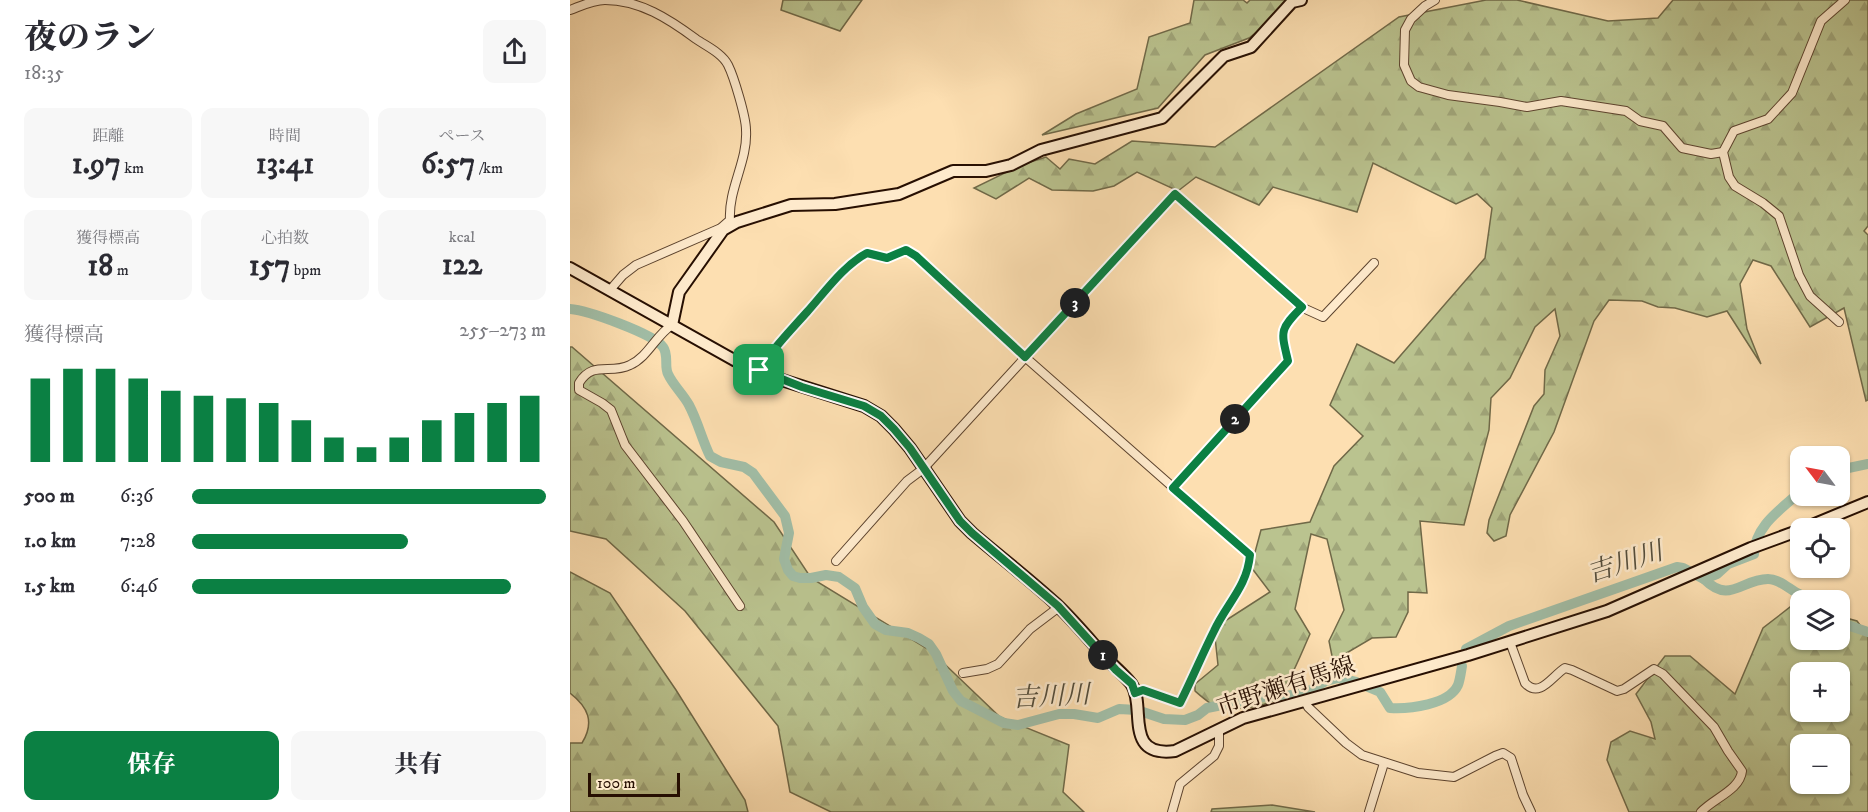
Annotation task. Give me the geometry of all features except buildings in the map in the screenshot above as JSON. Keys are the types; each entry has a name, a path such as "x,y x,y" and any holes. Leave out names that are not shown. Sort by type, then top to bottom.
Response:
{"main road":[{"path":"669,327 679,292 722,229 791,205 835,204 898,194 953,171 986,171 1011,165 1041,150 1162,118 1224,56 1251,47 1292,2 1301,0"},
{"path":"570,268 669,327 734,360 802,387 864,406 881,416 894,429 960,521 1059,607 1116,670 1132,684 1136,694"},
{"path":"1829,518 1868,502"},
{"name":"市野瀬有馬線","path":"1136,694 1137,724 1141,737 1149,746 1162,752 1174,751 1243,718 1510,642 1607,611 1790,534"}],"street":[{"path":"570,10 604,0 627,3 650,9 681,28 721,56 728,64 747,132 744,155 730,200 730,220 722,229 636,266 623,275 610,290"},
{"path":"1435,0 1411,19 1405,30 1404,65 1411,81 1419,87 1448,96 1527,107 1561,100 1626,111 1640,121 1663,126 1682,148 1711,154 1723,152"},
{"path":"1839,322 1810,296 1799,275 1779,216 1735,186 1729,177 1723,152 1734,130 1768,119 1792,93 1821,21 1845,0"},
{"path":"836,561 907,481 923,469 1175,194 1302,307 1323,317 1374,262"},
{"path":"759,370 831,284 860,256 867,253 887,258 906,250 916,256 1025,357 1250,555 1249,571 1244,582 1215,629 1180,703 1143,690 1136,694"},
{"path":"1173,488 1288,361 1283,330 1288,320 1302,307"},
{"path":"669,327 629,366 594,369 587,372 579,383 579,390 611,410 624,445 683,521 740,606"},
{"path":"963,674 998,664 1030,629 1059,607"},
{"path":"1510,642 1530,688 1541,688 1564,668 1617,691 1624,689 1654,669 1663,674 1714,727 1742,771 1738,784 1708,804 1701,812"},
{"path":"1305,701 1308,707 1362,755 1418,772 1454,777 1503,753 1511,758 1531,812"},
{"path":"1172,812 1180,784 1214,756 1219,746 1219,730"},
{"path":"1369,812 1384,763"}],"green space":[{"path":"783,0 862,0 840,31 781,10"},
{"path":"1194,0 1243,0 1247,3 1250,0 1299,0 1249,38 1205,55 1158,108 1042,135 1076,114 1137,89 1149,37 1190,23"},
{"path":"1486,0 1517,0 1608,21 1658,18 1673,0 1868,0 1868,226 1864,231 1868,235 1868,400 1866,401 1844,308 1810,327 1771,266 1753,260 1740,284 1747,329 1761,364 1727,311 1707,317 1675,308 1658,307 1642,301 1609,300 1594,321 1554,432 1510,515 1506,536 1494,541 1487,533 1489,520 1534,406 1544,394 1545,370 1560,336 1555,309 1535,327 1510,378 1491,398 1489,430 1464,525 1420,521 1427,593 1408,592 1408,612 1396,637 1372,638 1333,661 1329,641 1344,610 1327,539 1311,534 1295,609 1310,634 1287,685 1278,697 1267,703 1236,709 1216,706 1195,691 1195,684 1218,665 1214,628 1270,592 1251,567 1261,530 1310,522 1334,466 1363,436 1330,405 1357,344 1394,363 1485,258 1492,208 1477,194 1456,204 1373,163 1357,212 1273,187 1259,205 1196,177 1178,191 1137,172 1114,186 1093,191 1052,190 1029,178 996,199 974,188 1021,165 1046,157 1060,169 1069,159 1095,164 1132,141 1215,147 1399,17"},
{"path":"570,347 774,522 811,578 931,651 1000,717 1069,745 1063,792 1084,812 831,812 790,792 778,726 685,611 606,539 570,531"},
{"path":"570,572 610,593 676,690 745,800 748,812 570,812 570,743 582,743 589,722 585,709 570,693"},
{"path":"1790,607 1790,650 1850,650 1850,619 1857,621 1868,636 1868,812 1629,812 1607,760 1611,742 1630,731 1655,739 1651,722 1636,694 1665,656 1690,656 1735,694 1763,628"},
{"path":"1272,805 1315,812 1211,812 1212,809"}],"waterway":[{"name":"吉川川","path":"570,309 620,324 647,336 663,347 666,353 668,374 689,405 710,456 721,462 744,467 753,473 785,516 789,533 784,559 793,576 800,578 826,575 839,577 855,588 863,607 875,624 886,630 908,633 929,644 953,691 961,701 1004,723 1018,725 1059,714 1098,718 1119,709 1137,710 1164,719 1185,720 1198,715 1207,708 1267,696 1281,697 1307,692 1326,681 1338,678 1356,682"},
{"name":"吉川川","path":"1850,468 1868,464"},
{"name":"吉川川","path":"1466,649 1509,626 1677,567 1704,579 1717,574 1728,564 1754,554 1755,544 1764,527 1790,501"},
{"path":"1704,579 1721,590 1736,589 1768,579 1780,582 1793,590"},
{"path":"1850,626 1868,632"},
{"name":"吉川川","path":"1368,687 1380,692 1390,708 1428,704 1453,692 1459,683 1462,666"}],"route":[{"path":"1175,194 1302,307 1288,320 1283,330 1288,361 1173,488 1250,555 1249,571 1244,582 1215,629 1180,703 1143,690 1135,693 1132,684 1116,670 1058,606 960,521 910,448 881,416 864,406 802,387 759,370 831,284 860,256 867,253 887,258 906,250 916,256 1025,357 1175,194"}]}
